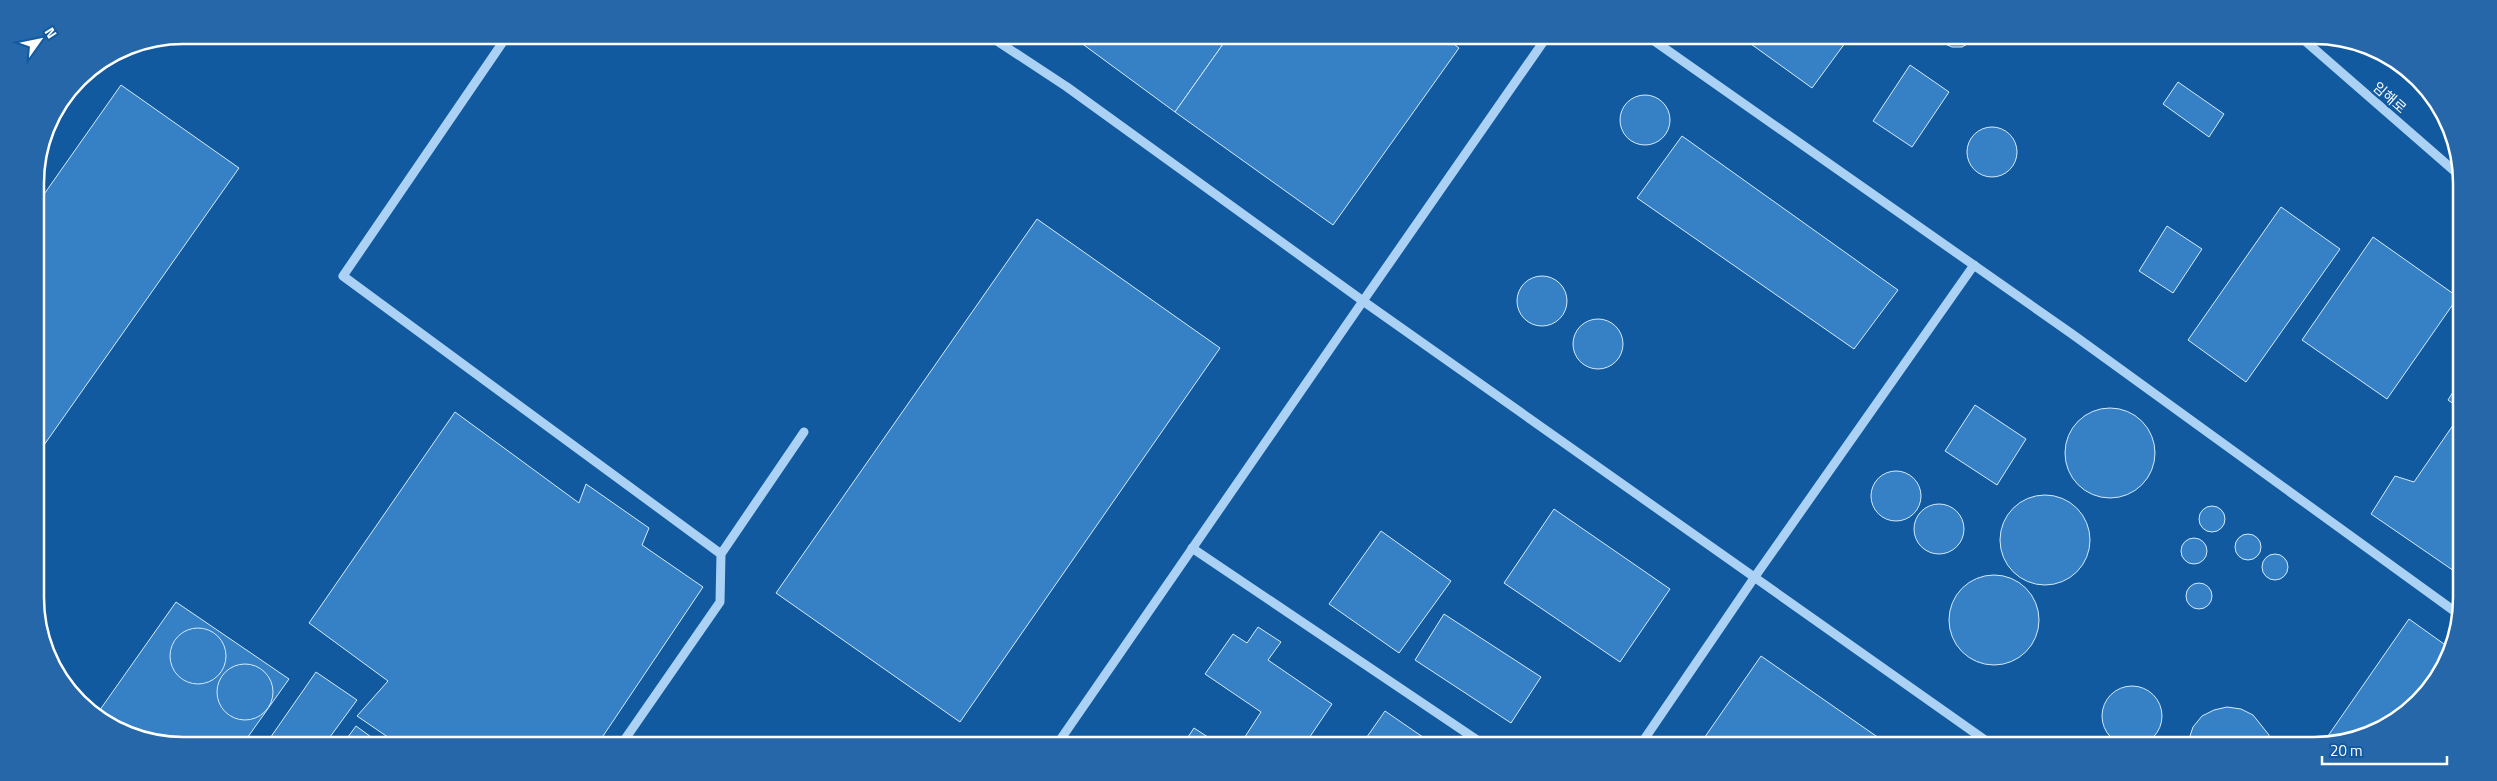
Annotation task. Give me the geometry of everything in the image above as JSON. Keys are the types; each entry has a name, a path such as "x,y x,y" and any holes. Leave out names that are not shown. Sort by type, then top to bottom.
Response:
{"street":[{"path":"501,44 343,276 721,554"},
{"path":"1002,44 1067,87 1363,301 1981,737"},
{"path":"1062,737 1542,44"},
{"path":"1659,44 2072,334 2452,611"},
{"name":"임해로","path":"2309,44 2452,170"},
{"path":"1647,737 1754,578 1974,265"},
{"path":"626,737 720,602 721,554 804,432"},
{"path":"1192,548 1473,737"}],"building":[{"path":"1083,44 1223,44 1175,112"},
{"path":"1223,44 1454,44 1459,48 1333,225 1175,112"},
{"path":"1751,44 1844,44 1812,88"},
{"path":"1945,44 1967,44 1962,47 1952,47"},
{"path":"1910,65 1949,92 1912,147 1873,121"},
{"path":"2178,82 2224,114 2209,137 2163,104"},
{"path":"121,85 239,168 44,445 44,194"},
{"path":"1640,95 1650,95 1663,102 1670,115 1670,125 1663,138 1650,145 1640,145 1631,141 1624,134 1620,125 1620,115 1624,106 1631,99"},
{"path":"1992,127 2001,129 2012,138 2017,152 2015,161 2006,172 1992,177 1983,175 1972,166 1967,152 1969,143 1978,132"},
{"path":"1682,136 1898,290 1854,349 1637,198"},
{"path":"2281,207 2340,249 2246,382 2188,340"},
{"path":"1037,219 1220,348 960,722 776,593"},
{"path":"2167,226 2202,249 2173,293 2139,271"},
{"path":"2373,237 2453,293 2453,304 2387,399 2302,340"},
{"path":"1542,276 1552,278 1560,283 1565,291 1567,301 1565,311 1560,319 1552,324 1542,326 1532,324 1524,319 1519,311 1517,301 1519,291 1524,283 1532,278"},
{"path":"1598,319 1608,321 1616,326 1621,334 1623,344 1621,354 1616,362 1608,367 1598,369 1588,367 1580,362 1575,354 1573,344 1575,334 1580,326 1588,321"},
{"path":"2453,392 2453,404 2448,400"},
{"path":"1975,405 2026,439 1997,485 1945,451"},
{"path":"2110,408 2127,411 2142,421 2152,436 2155,453 2152,470 2142,485 2127,495 2110,498 2093,495 2078,485 2068,470 2065,453 2068,436 2078,421 2093,411"},
{"path":"455,412 579,503 586,484 649,528 642,545 703,587 602,737 388,737 357,716 388,681 309,623"},
{"path":"2453,425 2453,570 2371,514 2395,476 2414,482"},
{"path":"1896,471 1906,473 1914,478 1919,486 1921,496 1919,506 1914,514 1906,519 1896,521 1886,519 1878,514 1873,506 1871,496 1873,486 1878,478 1886,473"},
{"path":"2045,495 2062,498 2077,508 2087,523 2090,540 2087,557 2077,572 2062,582 2045,585 2028,582 2013,572 2003,557 2000,540 2003,523 2013,508 2028,498"},
{"path":"1939,504 1949,506 1957,511 1962,519 1964,529 1962,539 1957,547 1949,552 1939,554 1929,552 1921,547 1916,539 1914,529 1916,519 1921,511 1929,506"},
{"path":"2212,506 2222,509 2225,519 2222,529 2212,532 2202,529 2199,519 2202,509"},
{"path":"1554,509 1670,589 1620,662 1504,583"},
{"path":"1381,531 1451,581 1399,653 1329,604"},
{"path":"2248,534 2258,537 2261,547 2258,557 2248,560 2238,557 2235,547 2238,537"},
{"path":"2194,538 2203,542 2207,551 2203,560 2194,564 2185,560 2181,551 2185,542"},
{"path":"2275,554 2284,558 2288,567 2284,576 2275,580 2266,576 2262,567 2266,558"},
{"path":"1994,575 2011,578 2026,588 2036,603 2039,620 2036,637 2026,652 2011,662 1994,665 1977,662 1962,652 1952,637 1949,620 1952,603 1962,588 1977,578"},
{"path":"2199,583 2209,586 2212,596 2209,606 2199,609 2189,606 2186,596 2189,586"},
{"path":"176,602 289,679 248,737 182,737 147,733 129,727 100,710"},
{"path":"1444,614 1541,677 1511,723 1415,660"},
{"path":"2409,619 2445,645 2439,660 2425,683 2399,709 2368,727 2342,735 2328,737"},
{"path":"1258,627 1281,642 1268,660 1332,704 1310,737 1245,737 1261,712 1205,674 1233,634 1247,643"},
{"path":"198,628 209,630 218,636 224,645 226,656 224,667 218,676 209,682 198,684 187,682 178,676 172,667 170,656 172,645 178,636 187,630"},
{"path":"1761,656 1877,737 1705,737"},
{"path":"245,664 256,666 265,672 271,681 273,692 271,703 265,712 256,718 245,720 234,718 225,712 219,703 217,692 219,681 225,672 234,666"},
{"path":"316,672 357,700 330,737 271,737"},
{"path":"2132,686 2148,691 2153,695 2161,710 2161,722 2153,737 2111,737 2107,732 2102,716 2107,700 2111,695 2116,691"},
{"path":"2227,707 2241,709 2253,715 2269,737 2190,737 2193,727 2202,716 2214,710"},
{"path":"1385,711 1423,737 1367,737"},
{"path":"356,726 371,737 348,737"},
{"path":"1194,728 1208,737 1188,737"}]}
